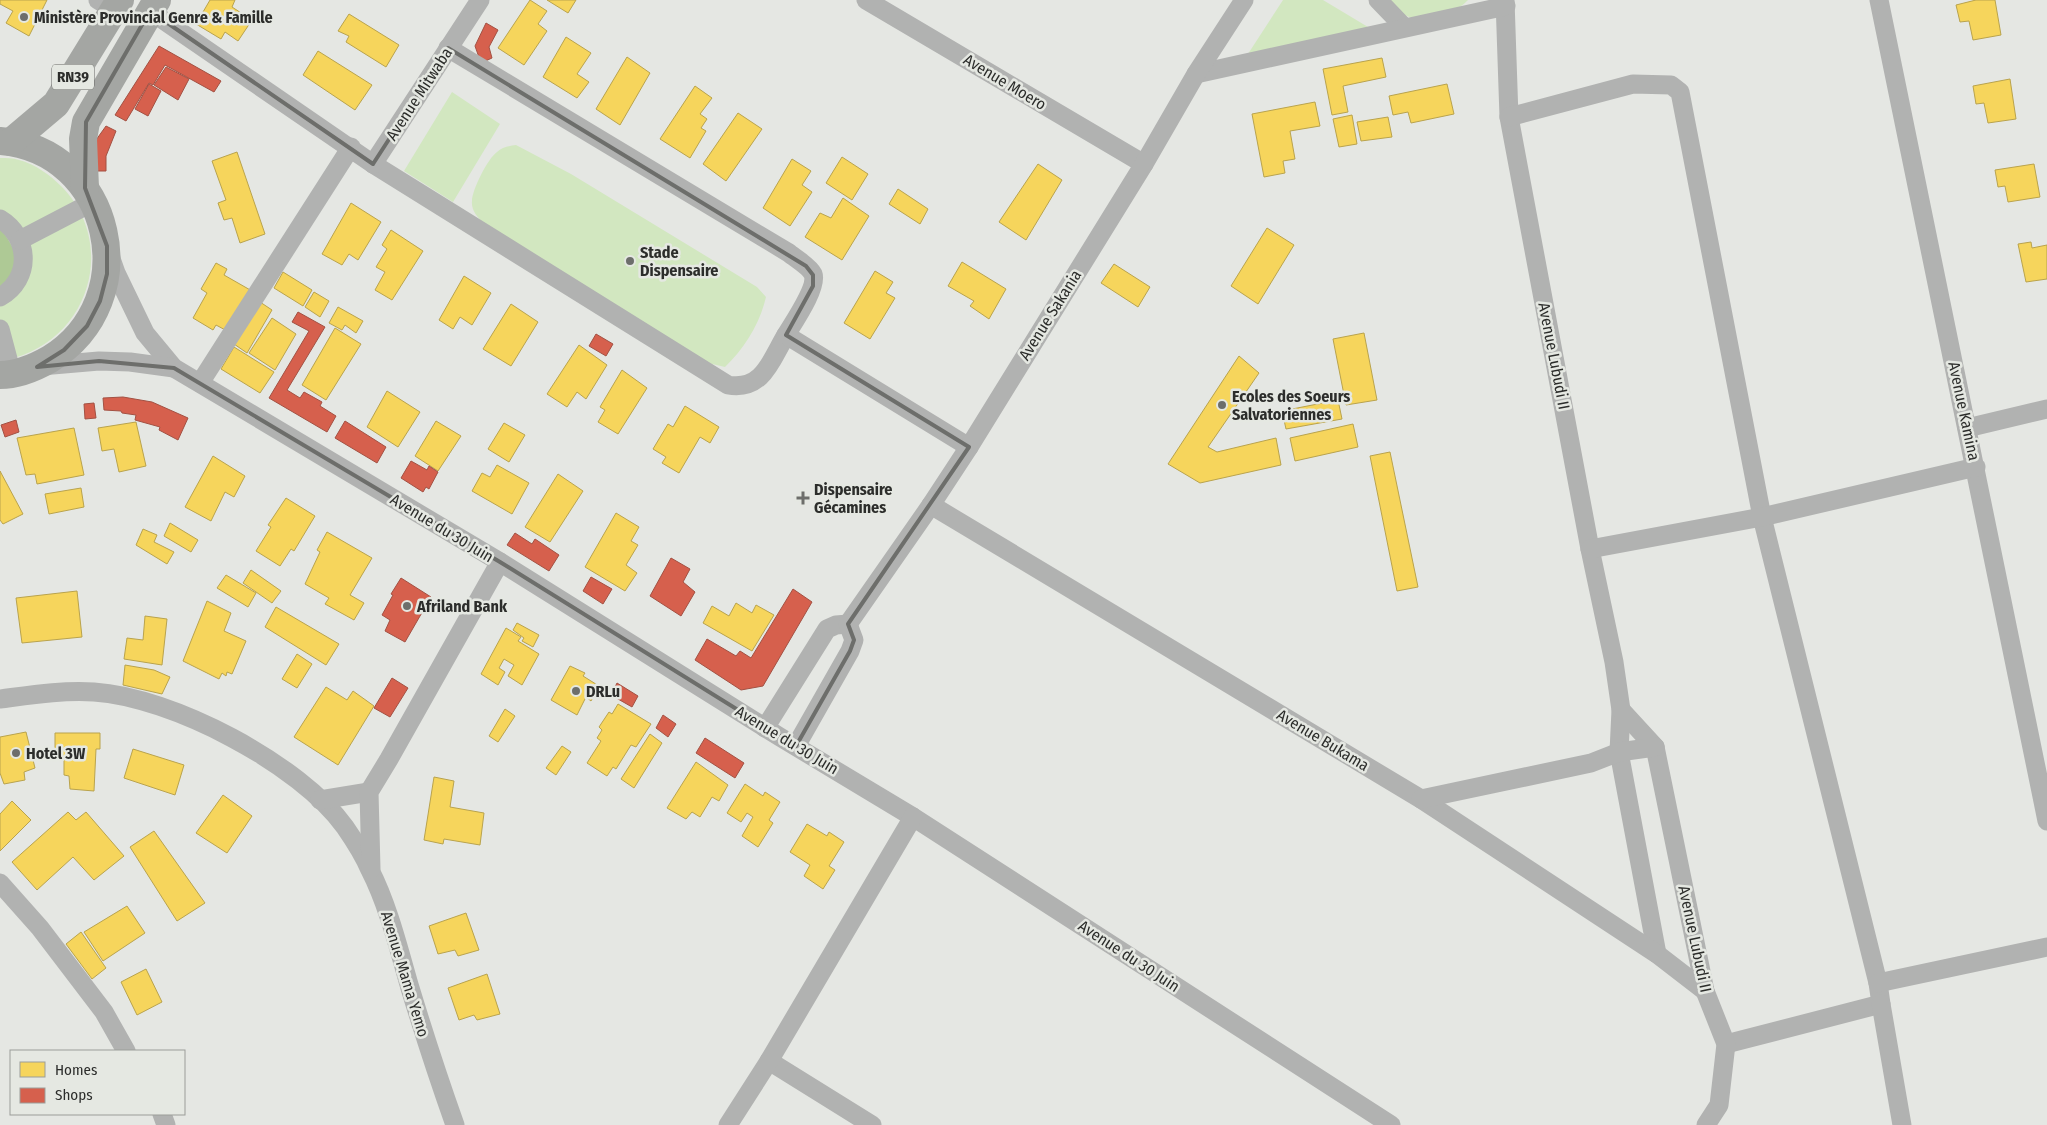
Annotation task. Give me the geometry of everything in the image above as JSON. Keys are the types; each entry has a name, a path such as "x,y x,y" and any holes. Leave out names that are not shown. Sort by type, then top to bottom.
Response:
{"highway":[{"name":"RN39","path":"6,141 56,104 111,3"},
{"name":"RN39","path":"11,374 64,350 86,326 100,301 107,274 107,246 89,195 83,139 86,122 153,6"},
{"path":"6,141 30,147 57,161 72,174 89,195"}],"street":[{"name":"Avenue Mitwaba","path":"374,164 480,0"},
{"name":"Avenue Moero","path":"866,0 1144,164"},
{"name":"Avenue Sakania","path":"848,624 969,447 1144,164 1196,74 1244,0"},
{"path":"1378,0 1404,27"},
{"name":"Avenue Kamina","path":"1879,0 1976,467 2039,740 2047,822"},
{"path":"1196,74 1404,27 1436,23 1506,3"},
{"name":"Avenue Lubudi II","path":"1506,3 1509,117 1590,549 1614,662 1621,710 1619,752 1657,954"},
{"path":"153,6 374,164 728,385 746,386 760,378 813,286 813,275 806,266 779,247 448,48"},
{"path":"1509,117 1633,84 1671,85 1680,92 1762,517 1878,983 1902,1125"},
{"path":"200,383 350,147"},
{"path":"20,240 89,195"},
{"path":"0,219 14,231 20,240 24,256 22,271 11,290 0,297"},
{"path":"107,246 116,273 145,333 174,368"},
{"path":"0,329 11,374 98,361 130,362 174,368"},
{"path":"786,335 969,447"},
{"name":"Avenue du 30 Juin","path":"174,368 500,562 765,728 913,817 1391,1125"},
{"path":"1968,428 2047,409"},
{"path":"1590,549 1762,517 1976,467"},
{"name":"Avenue Bukama","path":"931,505 1421,799 1657,954 1704,991"},
{"path":"371,870 369,792 500,562"},
{"path":"765,728 827,629 836,624 848,624 854,640 850,651 796,746"},
{"name":"Avenue Mama Yemo","path":"0,699 53,692 95,692 128,698 171,710 206,724 281,768 320,800 345,827 371,870 393,932 424,1037 455,1125"},
{"path":"1621,710 1655,747"},
{"path":"1421,799 1591,763 1619,752 1655,747"},
{"name":"Avenue Lubudi II","path":"1655,747 1704,991 1726,1044"},
{"path":"320,800 369,792"},
{"path":"728,1125 913,817"},
{"path":"0,883 40,928 104,1012 125,1050"},
{"path":"1878,983 2047,947"},
{"path":"1706,1125 1718,1105 1726,1044 1881,1004"},
{"path":"768,1061 872,1125"}],"highlighted area":[{"path":"150,11 373,164 448,48 806,266 813,275 813,286 786,335 969,447 848,624 854,640 850,651 796,746 500,562 174,368 99,361 37,367 64,350 87,326 100,301 107,274 107,246 85,188 86,122"}],"shaded area":[{"path":"1283,0 1323,0 1373,30 1246,57"},
{"path":"1389,0 1468,0 1463,5 1439,17 1422,20 1404,15"},
{"path":"452,92 500,124 453,202 404,171"},
{"name":"Stade Dispensaire","path":"516,145 571,174 757,287 766,297 756,326 725,367 708,363 482,222 472,207 473,196 478,182 493,155 503,148"},
{"path":"0,158 14,159 31,164 61,186 78,208 88,232 91,256 88,281 80,304 66,325 47,342 23,355 0,359"},
{"path":"0,227 11,245 16,258 12,271 0,289"}],"building: Homes":[{"name":"Ministère Provincial Genre & Famille","path":"0,0 47,0 29,36 6,23 13,11 0,4"},
{"path":"210,0 235,0 232,7 252,20 238,41 225,32 221,39 196,24"},
{"path":"530,0 547,11 538,24 547,31 524,65 498,48"},
{"path":"547,0 576,0 568,13"},
{"path":"1976,0 1995,0 2001,35 1973,40 1969,21 1960,22 1956,5"},
{"path":"349,14 399,45 386,67 346,42 349,36 338,31"},
{"path":"566,37 591,53 577,74 589,82 577,98 543,77"},
{"path":"318,51 372,85 355,110 303,75"},
{"path":"627,57 650,73 620,125 596,109"},
{"path":"1382,58 1386,77 1343,86 1348,112 1332,115 1323,69"},
{"path":"2010,79 2016,119 1988,123 1984,103 1976,104 1973,86"},
{"path":"1447,84 1454,114 1411,123 1408,112 1393,115 1389,96"},
{"path":"695,86 712,98 700,114 707,119 701,128 706,131 690,158 660,139"},
{"path":"1315,102 1320,126 1290,131 1295,159 1283,161 1285,173 1264,177 1252,114"},
{"path":"738,113 762,129 726,181 703,164"},
{"path":"1352,115 1357,144 1339,147 1333,119"},
{"path":"1388,117 1392,137 1361,141 1357,122"},
{"path":"237,152 265,234 240,243 232,218 224,220 218,203 226,200 212,161"},
{"path":"842,157 868,174 852,200 826,183"},
{"path":"792,159 811,171 802,185 812,192 790,226 763,208"},
{"path":"1038,164 1062,180 1026,240 999,222"},
{"path":"2034,164 2040,197 2008,202 2005,186 1998,187 1995,170"},
{"path":"898,189 928,209 920,224 889,204"},
{"path":"843,198 869,216 842,260 805,237 820,213 831,218"},
{"path":"351,203 381,222 358,260 349,254 342,265 322,254"},
{"path":"1267,228 1294,245 1258,304 1231,286"},
{"path":"391,230 423,251 392,300 375,290 385,272 376,267 387,249 382,245"},
{"path":"2031,242 2032,248 2047,245 2047,279 2026,282 2018,244"},
{"path":"962,262 1006,289 989,319 970,306 974,301 948,286"},
{"path":"216,263 227,269 224,275 252,291 229,332 216,325 213,330 193,318 207,293 201,289"},
{"path":"1114,264 1150,287 1138,307 1101,283"},
{"path":"875,271 893,282 886,293 895,298 870,339 844,323"},
{"path":"283,272 312,290 303,306 274,288"},
{"path":"464,276 491,293 472,325 460,317 453,329 439,320"},
{"path":"314,292 329,301 320,317 305,307"},
{"path":"260,302 272,310 247,353 234,344"},
{"path":"511,304 538,322 511,366 483,349"},
{"path":"338,307 363,321 356,333 345,325 342,330 329,323"},
{"path":"272,318 296,334 275,370 249,353"},
{"path":"335,328 361,344 326,400 302,385"},
{"name":"Ecoles des Soeurs Salvatoriennes","path":"1364,333 1377,400 1346,405 1333,339"},
{"path":"579,345 607,365 586,399 577,392 567,407 547,394"},
{"path":"234,347 274,372 260,393 221,369"},
{"name":"Ecoles des Soeurs Salvatoriennes","path":"1239,356 1259,373 1208,447 1217,452 1276,438 1281,465 1200,483 1168,464"},
{"path":"622,370 647,388 618,434 598,422 605,410 600,407"},
{"path":"387,391 420,412 398,447 367,427"},
{"name":"Ecoles des Soeurs Salvatoriennes","path":"1338,400 1342,419 1286,429 1282,411"},
{"path":"685,406 719,427 710,443 700,437 679,473 662,463 666,457 653,449 668,424 673,427"},
{"path":"436,421 461,436 438,471 415,456"},
{"path":"136,422 146,466 119,472 114,449 102,451 98,428"},
{"path":"504,423 525,435 509,462 488,449"},
{"name":"Ecoles des Soeurs Salvatoriennes","path":"1353,424 1358,447 1295,461 1290,438"},
{"path":"74,428 84,475 37,484 35,474 26,475 17,438"},
{"name":"Ecoles des Soeurs Salvatoriennes","path":"1390,452 1418,587 1397,591 1370,456"},
{"path":"213,456 245,476 234,497 225,492 211,521 185,507"},
{"path":"497,465 529,483 512,514 472,491 482,473 490,477"},
{"path":"0,471 23,514 3,524 0,520"},
{"path":"558,474 583,491 550,542 525,527"},
{"path":"81,488 84,507 49,514 45,494"},
{"path":"286,498 315,516 294,551 291,549 280,566 256,551 271,527 268,525"},
{"path":"616,513 639,527 631,541 638,545 626,565 637,573 625,591 585,567"},
{"path":"170,523 198,540 191,552 164,536"},
{"path":"143,529 157,535 154,542 174,552 167,564 136,545"},
{"path":"327,532 372,558 350,595 364,603 354,620 325,604 329,598 305,584 320,552 317,550"},
{"path":"251,570 281,591 272,603 243,583"},
{"path":"226,575 256,593 248,607 217,588"},
{"path":"77,591 82,637 22,643 16,598"},
{"path":"207,601 231,613 224,631 246,641 232,674 227,672 226,676 222,673 219,679 183,661"},
{"path":"736,603 752,613 756,605 774,615 752,651 703,623 712,606 729,616"},
{"path":"276,607 339,644 326,665 265,627"},
{"path":"145,616 167,619 162,665 124,659 127,638 143,640"},
{"path":"517,623 539,635 533,647 522,641 524,638 513,630"},
{"path":"506,628 521,637 518,641 539,654 522,685 508,676 514,665 504,659 499,668 505,672 498,685 481,674"},
{"path":"297,654 312,664 297,688 282,679"},
{"path":"125,665 154,670 170,677 162,694 123,685"},
{"name":"DRLu","path":"570,666 585,673 583,676 599,686 591,701 586,697 577,715 551,700"},
{"path":"326,687 347,700 353,691 374,706 338,765 294,737"},
{"path":"618,704 651,724 636,747 631,745 616,769 613,767 607,776 587,763 601,741 597,738 602,730 599,727 609,712 612,714"},
{"path":"505,709 515,716 498,742 489,736"},
{"name":"Hotel 3W","path":"26,732 35,768 24,772 25,780 4,784 0,773 0,737"},
{"path":"55,733 100,733 100,749 96,749 94,791 70,789 69,776 64,775 64,759 55,758"},
{"path":"650,734 662,743 634,788 621,779"},
{"path":"562,746 571,752 556,775 546,768"},
{"path":"133,749 184,765 175,795 124,778"},
{"path":"696,762 728,785 719,801 712,797 700,817 692,812 686,819 667,808"},
{"path":"434,777 454,781 450,807 484,813 480,845 444,839 443,844 424,840"},
{"path":"745,784 763,796 765,792 780,802 769,820 773,823 758,847 742,836 753,817 747,813 741,822 727,813"},
{"path":"223,795 252,816 227,853 196,833"},
{"path":"12,801 31,820 0,851 0,814"},
{"path":"68,812 76,820 86,812 124,856 94,880 73,857 37,890 12,862"},
{"path":"807,824 827,836 829,832 844,842 829,866 835,870 823,889 804,876 810,865 790,852"},
{"path":"154,831 205,903 177,921 130,847"},
{"path":"127,906 145,933 103,961 84,932"},
{"path":"466,913 479,950 458,956 455,950 438,954 429,926"},
{"path":"81,932 106,968 92,979 66,944"},
{"path":"146,969 162,1002 137,1015 121,982"},
{"path":"487,974 500,1014 477,1020 474,1015 459,1020 448,988"}],"building: Shops":[{"path":"486,23 498,30 489,47 492,58 481,63 475,46"},
{"path":"159,46 221,81 214,92 165,65 153,85 149,83 126,121 115,115"},
{"path":"166,67 189,79 178,100 154,85"},
{"path":"149,84 161,91 148,116 135,109"},
{"path":"106,126 116,131 106,156 106,171 95,171 96,140"},
{"path":"298,312 325,327 287,390 300,398 304,392 322,402 320,406 336,416 327,432 269,398 309,331 292,322"},
{"path":"596,334 613,344 606,356 589,346"},
{"path":"123,397 152,402 188,418 178,440 159,430 160,427 135,420 136,415 122,413 121,411 104,410 103,398"},
{"path":"94,403 96,418 85,419 84,404"},
{"path":"16,420 19,432 5,437 1,425"},
{"path":"345,421 386,447 377,463 335,438"},
{"path":"411,461 427,470 429,466 438,472 429,489 426,487 423,492 401,478"},
{"path":"515,533 532,544 535,539 559,555 549,571 507,545"},
{"path":"671,558 690,569 683,582 695,592 681,616 650,596"},
{"path":"591,577 612,589 603,604 583,591"},
{"name":"Afriland Bank","path":"401,578 431,597 405,642 385,631 390,620 382,615 393,595 391,594"},
{"path":"793,589 812,602 763,686 741,690 695,660 707,639 736,656 740,651 751,658"},
{"path":"392,678 408,688 390,717 374,708"},
{"path":"617,683 638,696 632,707 611,695"},
{"path":"663,715 676,724 668,737 656,728"},
{"path":"705,738 744,763 735,778 696,753"}],"place":[{"name":"Ministère Provincial Genre & Famille","path":"24,17"},
{"name":"Stade Dispensaire","path":"630,261"},
{"name":"Ecoles des Soeurs Salvatoriennes","path":"1222,405"},
{"name":"Dispensaire Gécamines","path":"803,498"},
{"name":"Afriland Bank","path":"407,606"},
{"name":"DRLu","path":"576,691"},
{"name":"Hotel 3W","path":"16,753"}]}
